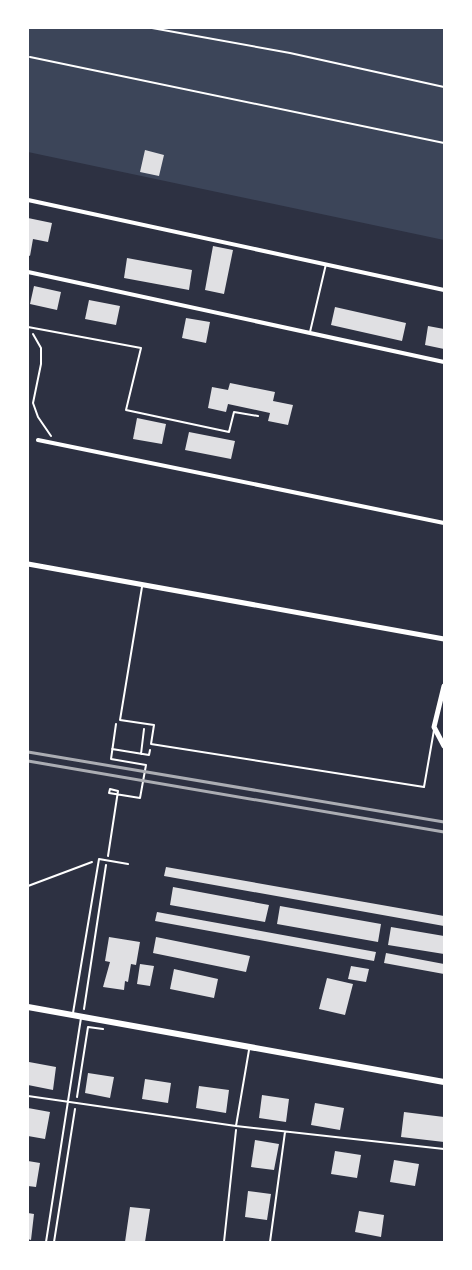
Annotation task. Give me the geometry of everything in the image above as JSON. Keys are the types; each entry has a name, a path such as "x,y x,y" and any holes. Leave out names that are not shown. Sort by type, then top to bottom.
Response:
{"main road":[{"path":"28,1007 72,1015 82,1014 249,1047 444,1082"}],"street":[{"path":"28,200 444,290"},
{"path":"28,272 444,362"},
{"path":"38,440 444,522"},
{"path":"28,564 444,639"},
{"path":"444,686 434,727 444,746"}],"lane":[{"path":"310,334 326,264"},
{"path":"29,328 141,348 126,410 229,432 234,412 258,416"},
{"path":"142,585 120,720 154,725 151,744 424,787 434,727"},
{"path":"72,1015 99,859 128,864"},
{"path":"46,1242 82,1014"},
{"path":"236,1126 249,1047"},
{"path":"28,1096 236,1126 444,1149"},
{"path":"270,1242 286,1132"}],"path":[{"path":"152,28 290,53 444,87"},
{"path":"30,57 444,143"},
{"path":"29,328 41,348 41,364 33,403 38,417 57,444"},
{"path":"141,754 144,724"},
{"path":"82,1014 107,861 118,790 110,789 109,793 140,798 146,765 111,759 116,725"},
{"path":"112,749 149,755 151,744"},
{"path":"28,886 99,859"},
{"path":"54,1242 88,1027 110,1030"},
{"path":"224,1242 236,1126"}],"shaded area":[{"path":"28,28 444,28 444,240 28,152"}],"building":[{"path":"145,150 164,155 159,176 140,172"},
{"path":"28,218 52,223 48,242 33,239 30,256 28,255"},
{"path":"213,246 233,250 224,294 205,290"},
{"path":"127,258 192,270 189,290 124,278"},
{"path":"34,286 61,292 57,310 30,304"},
{"path":"89,300 120,306 116,325 85,319"},
{"path":"335,307 406,323 402,341 331,325"},
{"path":"186,318 210,322 206,343 182,338"},
{"path":"428,326 444,329 444,349 425,345"},
{"path":"230,383 275,392 273,401 293,405 288,425 268,421 270,413 228,404 226,412 208,408 212,387 228,390"},
{"path":"137,418 166,424 162,444 133,439"},
{"path":"189,432 235,441 231,459 185,450"},
{"path":"166,867 444,916 444,926 164,876"},
{"path":"173,887 269,905 265,922 170,905"},
{"path":"280,906 381,924 378,942 277,924"},
{"path":"157,912 376,952 374,961 155,921"},
{"path":"391,927 444,936 444,954 388,945"},
{"path":"109,937 140,942 136,965 131,964 128,982 125,981 124,990 103,987 110,962 105,961"},
{"path":"156,937 250,956 246,972 153,953"},
{"path":"386,953 444,964 444,974 384,963"},
{"path":"140,964 154,966 150,986 137,984"},
{"path":"351,966 369,969 366,982 348,979"},
{"path":"174,969 218,979 214,998 170,989"},
{"path":"327,978 353,984 345,1015 319,1009"},
{"path":"29,1062 56,1067 53,1090 28,1085"},
{"path":"88,1073 114,1077 110,1098 85,1093"},
{"path":"145,1079 171,1083 168,1103 142,1099"},
{"path":"199,1086 229,1090 226,1113 196,1108"},
{"path":"262,1095 289,1099 286,1122 259,1118"},
{"path":"315,1103 344,1108 340,1130 311,1125"},
{"path":"28,1108 50,1112 45,1139 28,1136"},
{"path":"404,1112 444,1117 444,1142 401,1137"},
{"path":"255,1140 279,1144 274,1170 251,1167"},
{"path":"335,1151 361,1155 357,1178 331,1174"},
{"path":"394,1160 419,1164 415,1186 390,1182"},
{"path":"28,1161 40,1163 36,1187 28,1186"},
{"path":"248,1191 271,1194 267,1220 245,1217"},
{"path":"130,1207 150,1209 145,1242 125,1242"},
{"path":"359,1211 384,1215 381,1237 355,1232"},
{"path":"28,1213 34,1214 31,1240 28,1239"}],"railway":[{"path":"28,752 444,822"},
{"path":"28,761 444,832"}]}
